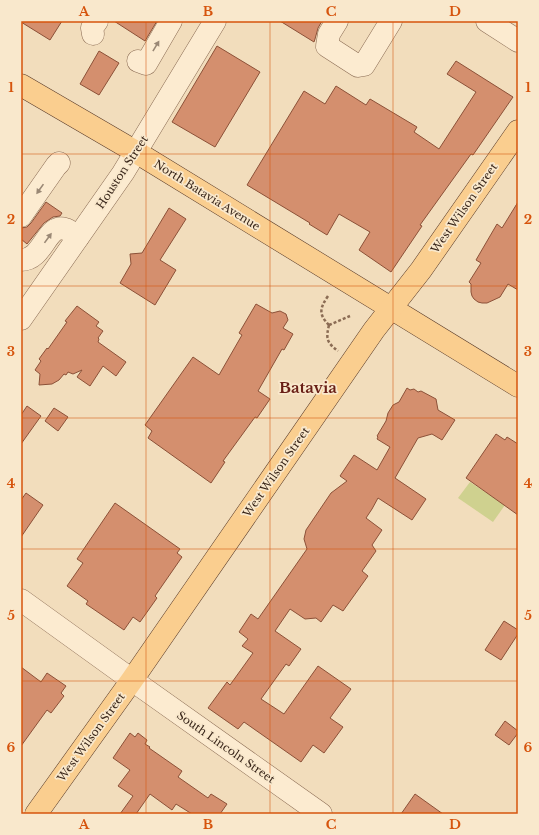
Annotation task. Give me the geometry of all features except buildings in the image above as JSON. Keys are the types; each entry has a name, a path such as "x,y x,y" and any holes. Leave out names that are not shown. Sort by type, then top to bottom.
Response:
{"main road":[{"name":"North Batavia Avenue","path":"21,85 136,152 518,386"},
{"name":"West Wilson Street","path":"36,814 132,680 374,330 421,270 518,130"}],"street":[{"path":"138,61 146,64 171,21"},
{"name":"Houston Street","path":"23,311 120,179 215,21"},
{"path":"337,21 328,34 327,46 358,66 364,65 391,21"},
{"path":"486,21 518,41"},
{"path":"21,216 59,163"},
{"path":"21,260 25,260 36,255 52,232 56,229 66,229 78,237"},
{"name":"South Lincoln Street","path":"21,600 321,814"}],"path":[{"path":"328,296 321,309 321,314 329,325"},
{"path":"329,325 350,316"},
{"path":"329,325 327,340 338,351"}],"green space":[{"path":"470,482 505,505 493,522 458,498"}],"district":[{"name":"Batavia","path":"308,387"}]}
